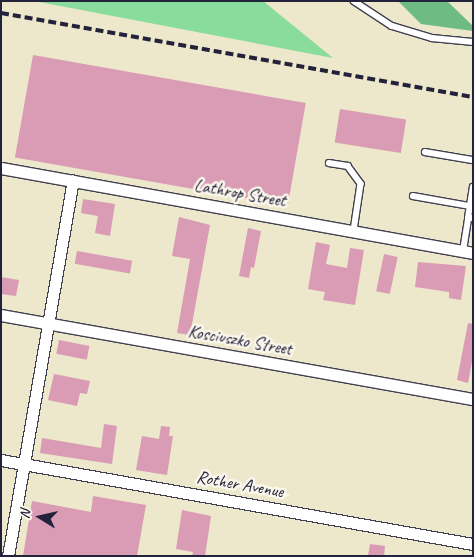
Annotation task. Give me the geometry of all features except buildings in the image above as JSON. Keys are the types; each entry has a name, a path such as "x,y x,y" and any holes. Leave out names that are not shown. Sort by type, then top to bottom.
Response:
{"street":[{"name":"Lathrop Street","path":"1,168 468,252"},
{"path":"8,556 72,181"},
{"name":"Kosciuszko Street","path":"1,315 473,399"},
{"name":"Rother Avenue","path":"1,460 473,544"}],"lane":[{"path":"354,1 392,26 432,38 473,42"},
{"path":"425,152 473,160"},
{"path":"329,163 348,166 361,184 354,231"},
{"path":"468,252 470,206 473,187"},
{"path":"412,196 470,206"}],"green space":[{"path":"34,1 263,1 333,58"},
{"path":"398,1 447,1 473,26 473,31 421,24"}],"railway":[{"path":"1,13 473,97"}]}
